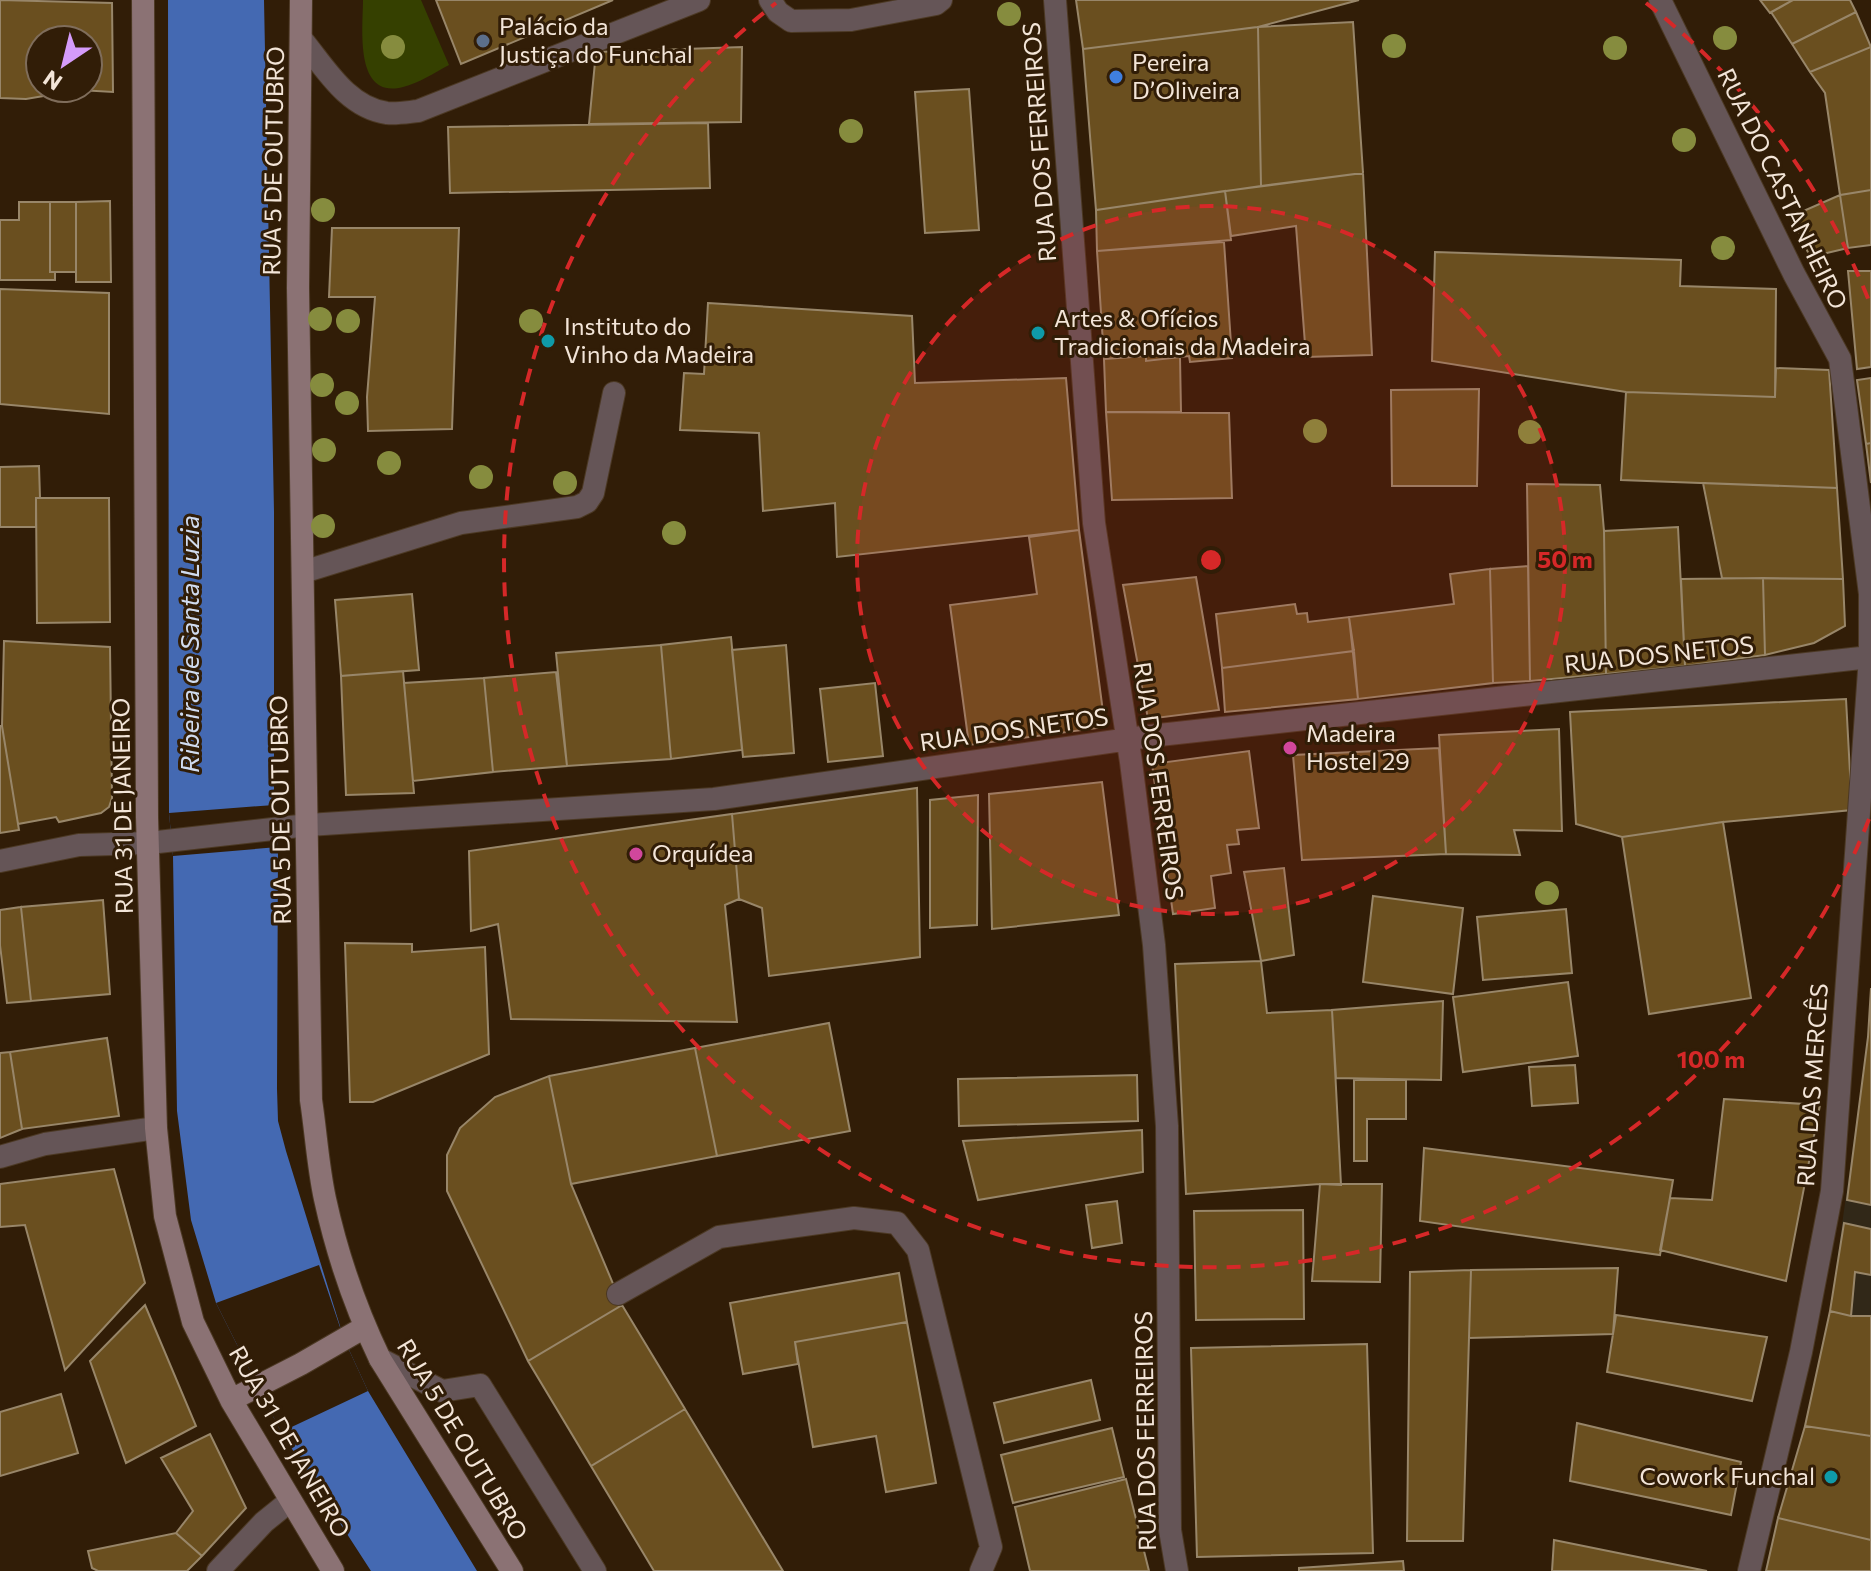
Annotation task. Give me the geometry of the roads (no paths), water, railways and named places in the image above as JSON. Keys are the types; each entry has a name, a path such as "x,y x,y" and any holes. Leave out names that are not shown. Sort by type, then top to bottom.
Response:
{"main road":[{"name":"RUA 31 DE JANEIRO","path":"143,0 149,843 156,1128 165,1216 193,1322 231,1400 333,1571"},
{"name":"RUA 5 DE OUTUBRO","path":"301,0 303,41 298,288 311,1100 325,1199 344,1268 365,1327 380,1359 512,1571"},
{"path":"231,1400 365,1327"}],"street":[{"path":"303,41 344,92 364,106 387,113 418,111 699,0"},
{"path":"770,0 778,12 791,21 851,20 936,4 941,0"},
{"name":"RUA DOS FERREIROS","path":"1055,0 1094,523 1154,945 1167,1126 1170,1530 1177,1571"},
{"name":"RUA DO CASTANHEIRO","path":"1660,0 1794,274 1840,359 1871,594"},
{"path":"303,572 461,523 577,507 587,502 593,493 614,393"},
{"name":"RUA DAS MERCÊS","path":"1749,1571 1801,1352 1832,1191 1870,657 1871,594"},
{"name":"RUA DOS NETOS","path":"0,861 79,845 149,843 308,825 714,799 1127,739 1870,657"},
{"path":"0,1157 45,1144 156,1128"},
{"path":"618,1294 719,1237 854,1218 897,1223 918,1250 991,1547 981,1571"},
{"path":"380,1359 442,1391 480,1385 595,1571"},
{"path":"218,1571 257,1528 290,1501"}],"water":[{"name":"Ribeira de Santa Luzia","path":"168,0 264,0 274,512 278,1121 344,1339 368,1391 477,1571 371,1571 281,1432 216,1303 191,1220 177,1111 173,856 169,813"}],"place":[{"name":"Palácio da Justiça do Funchal","path":"483,41"},
{"name":"Pereira D’Oliveira","path":"1116,77"},
{"name":"Artes & Ofícios Tradicionais da Madeira","path":"1038,333"},
{"name":"Instituto do Vinho da Madeira","path":"548,341"},
{"name":"Madeira Hostel 29","path":"1290,748"},
{"name":"Orquídea","path":"636,854"},
{"name":"Cowork Funchal","path":"1831,1477"}]}
